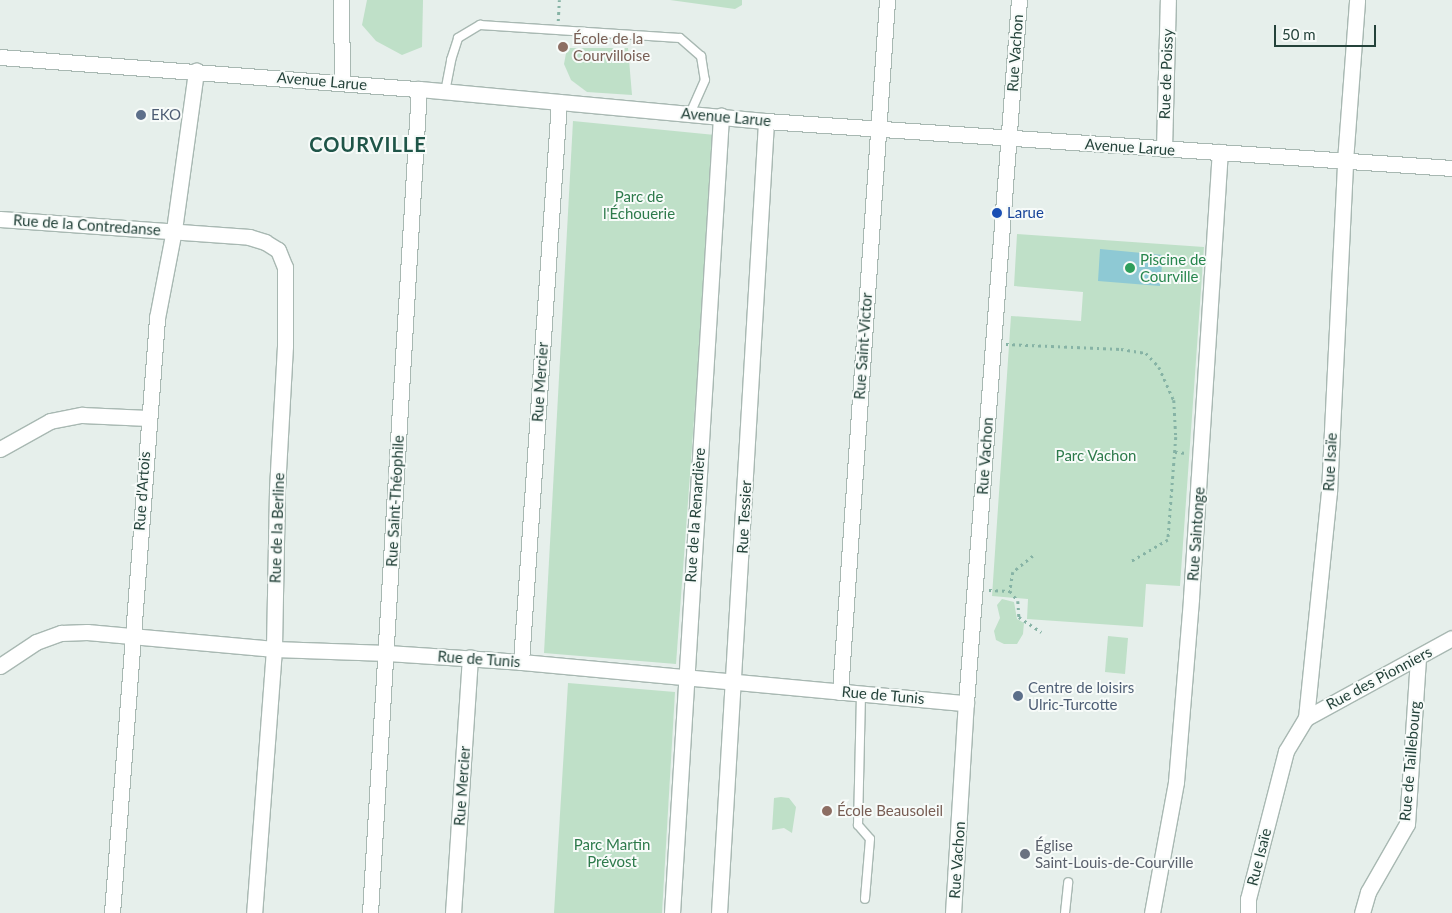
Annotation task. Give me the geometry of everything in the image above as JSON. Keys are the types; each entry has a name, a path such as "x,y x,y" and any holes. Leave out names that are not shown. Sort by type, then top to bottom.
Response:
{"street":[{"path":"341,0 342,83"},
{"name":"Rue Saint-Victor","path":"840,692 887,0"},
{"name":"Rue Vachon","path":"953,913 966,703 1019,0"},
{"name":"Rue de Poissy","path":"1164,149 1168,0"},
{"name":"Rue Isaïe","path":"1248,913 1248,899 1286,751 1306,718 1329,492 1345,161 1357,0"},
{"name":"Avenue Larue","path":"0,58 420,89 766,121 1452,168"},
{"name":"Rue d'Artois","path":"112,913 131,637 157,318 174,230 196,71"},
{"name":"Rue Saint-Théophile","path":"370,913 420,89"},
{"name":"Rue Mercier","path":"521,662 559,102"},
{"name":"Rue de la Renardière","path":"672,913 685,677 721,116"},
{"name":"Rue Tessier","path":"720,913 735,682 766,121"},
{"name":"Rue Saintonge","path":"1152,913 1176,782 1191,598 1220,152"},
{"name":"Rue de la Contredanse","path":"0,219 174,230"},
{"name":"Rue de la Berline","path":"174,230 249,237 265,242 278,250 285,267 285,346 277,491 274,649 254,913"},
{"path":"0,449 50,421 82,415 148,418"},
{"name":"Rue de Tunis","path":"0,666 36,642 61,633 87,632 274,649 387,653 521,662 966,703"},
{"name":"Rue des Pionniers","path":"1306,718 1452,638"},
{"name":"Rue Mercier","path":"453,913 470,658"},
{"name":"Rue de Taillebourg","path":"1362,913 1368,892 1407,824 1418,658"}],"lane":[{"path":"446,92 451,60 458,38 480,25 680,38 701,56 705,80 690,114"},
{"path":"861,694 858,825 870,839 865,899"},
{"path":"1065,913 1068,882"}],"path":[{"path":"557,30 559,0"},
{"path":"994,344 1122,349 1146,353 1159,367 1174,400 1176,437 1168,540 1132,561"},
{"path":"1033,556 1012,572 1010,591 1018,601 1019,616 1041,632"},
{"path":"975,589 1010,591"}],"green space":[{"path":"367,0 423,0 422,47 402,55 376,41 362,25"},
{"path":"670,0 742,0 742,5 735,9"},
{"path":"567,48 628,48 632,95 587,92 571,80 564,64"},
{"name":"Parc de l'Échouerie","path":"573,121 715,135 676,664 544,653"},
{"name":"Parc Vachon","path":"1017,234 1204,247 1180,586 1146,584 1143,627 1027,619 1028,599 992,596 1011,316 1081,321 1083,292 1014,286"},
{"path":"1002,599 1014,602 1017,619 1024,623 1023,634 1017,644 1004,644 996,640 994,631 1000,618 997,605"},
{"path":"1108,636 1128,638 1125,674 1105,672"},
{"name":"Parc Martin Prévost","path":"568,683 675,692 662,913 554,913"},
{"path":"774,798 789,798 796,807 792,833 784,828 772,830"}],"water":[{"name":"Piscine de Courville","path":"1100,249 1163,255 1160,286 1098,281"}],"place":[{"name":"École de la Courvilloise","path":"563,47"},
{"name":"EKO","path":"141,115"},
{"name":"Larue","path":"997,213"},
{"name":"Piscine de Courville","path":"1130,268"},
{"name":"Centre de loisirs Ulric-Turcotte","path":"1018,696"},
{"name":"École Beausoleil","path":"827,811"},
{"name":"Église Saint-Louis-de-Courville","path":"1025,854"}],"district":[{"name":"COURVILLE","path":"368,144"}]}
